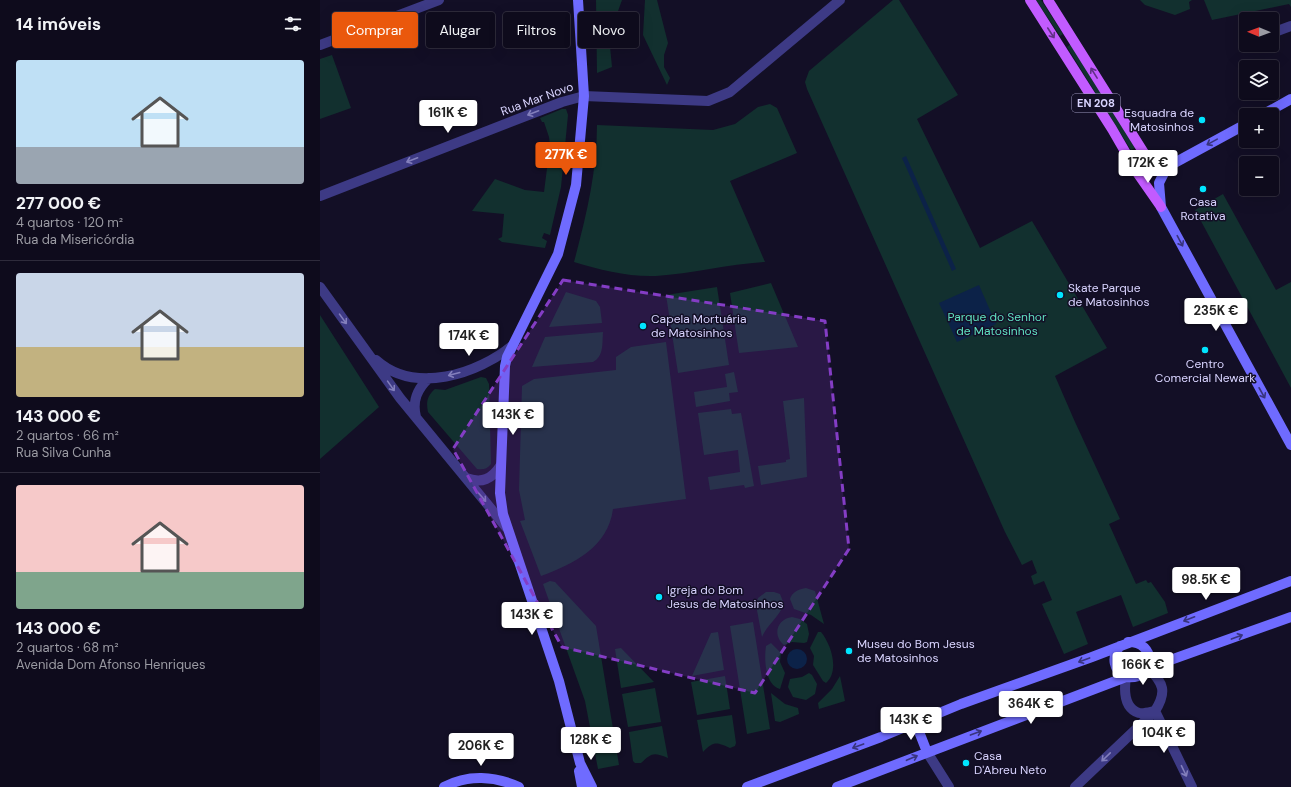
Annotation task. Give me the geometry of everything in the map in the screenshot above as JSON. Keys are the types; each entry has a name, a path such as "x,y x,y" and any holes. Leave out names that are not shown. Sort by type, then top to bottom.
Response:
{"main road":[{"path":"578,0 584,96 576,185 558,254 507,357 504,377 501,504 506,527 559,681 580,763 592,787"},
{"name":"EN 208","path":"1030,0 1112,129 1138,174 1161,207 1291,445"},
{"name":"EN 208","path":"1048,0 1149,161 1158,166 1167,167"},
{"path":"1275,108 1291,99"},
{"path":"1161,207 1160,183 1167,167 1239,128"},
{"path":"747,787 916,724 961,704 1291,581"},
{"path":"837,787 1126,677 1140,676 1148,668 1291,617"},
{"path":"1126,677 1118,670 1114,660 1115,655 1124,644 1134,642 1144,647 1150,657 1148,668"},
{"path":"916,724 927,752"},
{"path":"574,741 582,787"},
{"path":"444,787 463,780 485,777 502,780 519,787"}],"street":[{"path":"320,46 439,0"},
{"name":"Rua Mar Novo","path":"320,196 562,102 584,96 690,101 708,101 721,97 730,92 840,0"},
{"path":"1279,30 1291,26"},
{"path":"320,287 400,398 506,527"},
{"path":"369,354 380,364 396,372 416,378 429,378 449,375 481,365 501,355 513,345"},
{"path":"416,418 414,404 417,392 429,378"},
{"path":"466,478 475,481 484,481 492,476 501,465"},
{"path":"1075,787 1155,711 1162,696 1163,687 1158,678 1148,668"},
{"path":"1126,677 1125,693 1128,703 1133,709 1140,714 1155,711"},
{"path":"1155,711 1192,787"},
{"path":"927,752 949,787"}],"highlighted area":[{"path":"563,280 825,321 849,549 755,693 562,647 453,449"}],"green space":[{"path":"596,0 622,0 618,12 596,12"},
{"path":"645,0 657,0 668,43 664,55 664,67 670,78 667,85 643,35"},
{"name":"Parque do Senhor de Matosinhos","path":"893,0 899,0 958,95 917,119 980,248 1032,221 1107,348 1055,376 1120,519 1109,524 1136,584 1146,580 1148,583 1151,582 1165,602 1168,613 1133,627 1121,595 1076,612 1088,644 1064,654 1042,604 1052,600 1044,581 1034,585 1031,576 1037,573 1032,560 1022,565 1005,532 805,82 809,71"},
{"path":"1036,0 1041,0 1063,34 1060,36"},
{"path":"1140,0 1192,0 1189,2 1190,9 1175,15 1145,5"},
{"path":"1204,0 1291,0 1291,7 1289,4 1250,12 1239,12 1239,14 1212,20"},
{"path":"1071,44 1135,148 1131,150 1067,47"},
{"path":"597,48 610,48 612,67 597,73"},
{"path":"332,55 351,108 320,119 320,59"},
{"path":"770,104 777,108 797,153 730,181 765,262 669,275 646,276 614,272 574,262 587,211 593,177 597,143 597,125 713,130 735,124 758,107"},
{"path":"562,109 566,109 568,115 561,187 550,235 544,233 542,238 547,241 545,248 502,242 498,239 502,237 504,214 472,211 495,179 525,190 544,192 550,145 544,122 542,122 540,118"},
{"path":"1223,194 1276,290 1291,282 1291,388 1195,210"},
{"path":"771,283 798,347 739,353 730,293"},
{"path":"717,287 729,365 678,373 666,295"},
{"path":"566,292 596,301 600,307 602,323 549,327"},
{"path":"320,315 379,407 320,459"},
{"path":"603,332 601,353 593,362 532,367 545,337"},
{"path":"666,342 686,499 613,509 610,522 597,544 577,560 541,576 520,521 525,520 519,490 522,386 534,379 616,370 616,357 631,347"},
{"path":"734,372 738,392 729,393 730,401 696,407 694,392 727,387 725,374"},
{"path":"481,377 486,378 489,384 491,464 486,468 477,469 428,412 427,405 430,394 435,389 445,390"},
{"path":"804,398 807,477 761,485 758,466 786,462 786,460 790,459 783,401"},
{"path":"731,409 732,414 741,413 754,486 745,488 744,485 710,490 708,477 740,472 738,450 704,455 698,413"},
{"path":"550,581 555,582 596,626 619,765 598,769 585,701 543,584"},
{"path":"806,588 815,591 824,624 811,615 794,609 790,599 792,594"},
{"path":"766,592 780,594 784,604 762,637 756,605 758,598"},
{"path":"792,617 800,619 807,624 809,634 807,642 792,642 784,645 780,641 777,632 780,624 787,618"},
{"path":"753,622 770,729 747,734 730,626"},
{"path":"718,632 724,670 692,676 711,633"},
{"path":"818,632 821,632 825,637 831,650 833,672 826,683 823,681 813,665 814,656 810,648"},
{"path":"771,643 781,653 780,662 785,673 780,689 775,687 768,677 765,658 766,646"},
{"path":"621,648 654,682 621,688 615,649"},
{"path":"809,673 812,675 817,684 815,694 806,700 793,697 788,687 790,679 802,677"},
{"path":"725,676 730,709 697,715 691,682"},
{"path":"840,676 845,701 819,709 818,703 832,689"},
{"path":"655,688 661,722 628,727 622,694"},
{"path":"771,693 785,704 798,708 799,714 780,722 775,721"},
{"path":"732,715 736,743 735,746 730,748 713,744 703,752 697,720"},
{"path":"662,726 668,758 653,754 641,763 635,763 633,761 629,732"}],"water":[{"path":"906,156 956,269 952,271 902,158"},
{"path":"979,285 996,324 957,342 939,303"},
{"path":"797,649 804,652 807,659 804,666 797,669 790,666 787,659 790,652"}],"place":[{"name":"Esquadra de Matosinhos","path":"1202,120"},
{"name":"Casa Rotativa","path":"1203,189"},
{"name":"Skate Parque de Matosinhos","path":"1060,295"},
{"name":"Capela Mortuária de Matosinhos","path":"643,326"},
{"name":"Centro Comercial Newark","path":"1205,350"},
{"name":"Igreja do Bom Jesus de Matosinhos","path":"659,597"},
{"name":"Museu do Bom Jesus de Matosinhos","path":"849,651"},
{"name":"Casa D'Abreu Neto","path":"966,763"}]}
